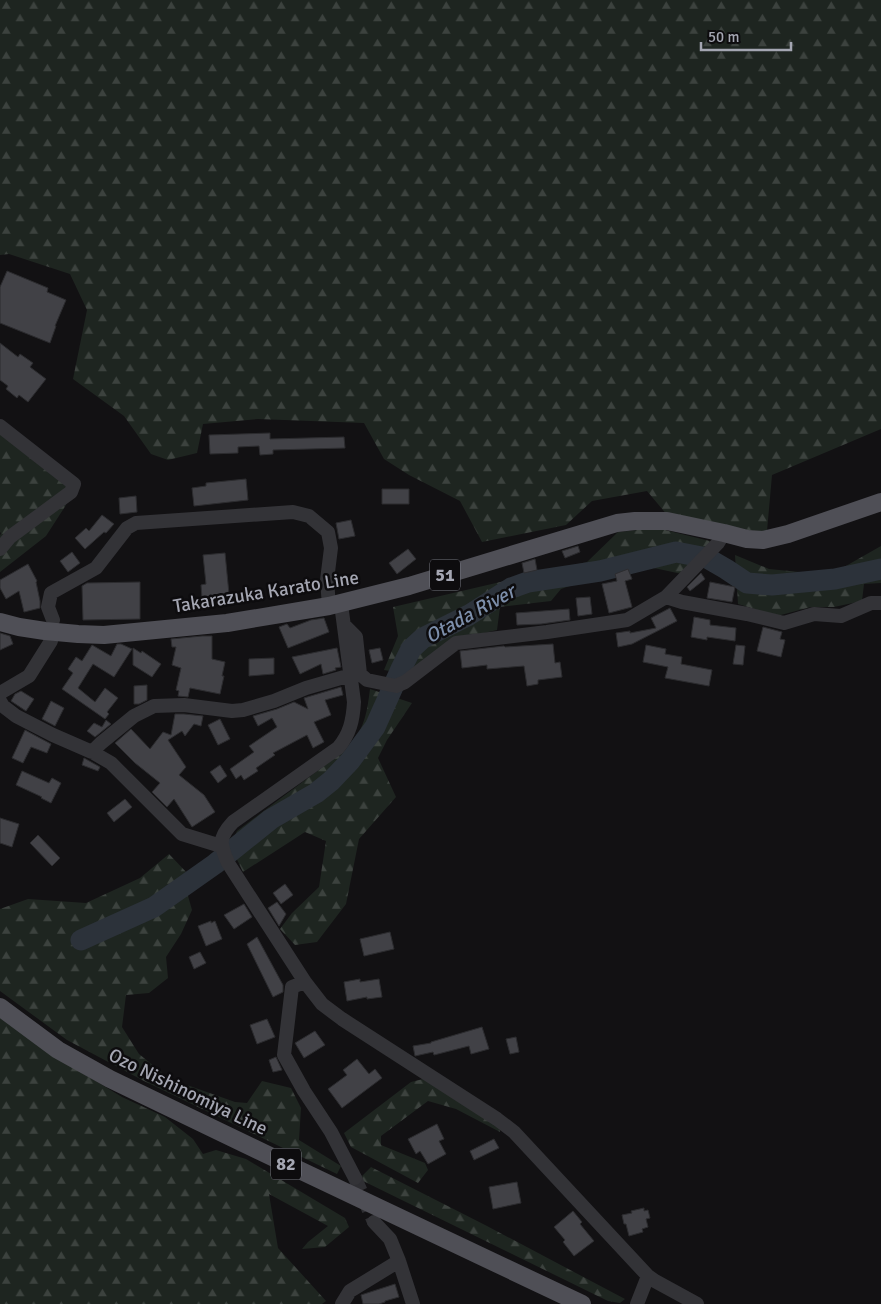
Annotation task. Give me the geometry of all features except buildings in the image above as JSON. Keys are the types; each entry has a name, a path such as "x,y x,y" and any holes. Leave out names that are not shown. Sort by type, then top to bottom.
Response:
{"main road":[{"name":"Takarazuka Karato Line","path":"0,622 45,631 104,635 218,624 335,605 409,586 617,522 667,521 747,539 763,540 788,534 881,502"},
{"name":"Ozo Nishinomiya Line","path":"0,1006 58,1050 110,1079 582,1304"}],"street":[{"path":"0,426 74,484 71,492 10,537 0,549"},
{"path":"53,620 48,607 51,593 96,568 127,528 136,522 293,512 308,516 328,532 331,548 327,580 344,625 354,715 348,734 338,748 233,822 225,830 221,846 228,863 305,982 322,1004 514,1132 648,1276 697,1304"},
{"path":"344,625 356,637 360,674 367,680 396,686 405,682 456,643 627,620 666,597 718,544 724,533"},
{"path":"666,597 784,623 814,614 841,616 871,603 881,603"},
{"path":"0,693 29,676 52,641"},
{"path":"92,752 134,716 154,706 184,705 232,711 243,710 274,701 306,688 351,675"},
{"path":"0,701 3,706 16,716 111,763 182,834 221,846"},
{"path":"305,982 292,987 284,1055 304,1091 331,1132 355,1178"},
{"path":"374,1222 390,1239 413,1304"},
{"path":"342,1304 350,1292 399,1261"},
{"path":"637,1304 648,1276"}],"green space":[{"path":"0,0 881,0 881,429 772,475 767,531 718,530 668,516 647,491 592,501 566,525 482,542 460,501 409,475 384,459 364,423 258,419 203,424 197,453 168,460 151,454 124,416 73,379 87,310 70,274 9,254 0,255"},
{"path":"0,426 71,479 66,505 46,536 0,572 1,533"},
{"path":"657,528 718,543 682,574 639,563 600,574 561,589 551,601 500,607 497,630 449,641 407,674 384,670 398,636 393,607 587,562 618,532"},
{"path":"881,546 881,583 864,584 862,601 834,607 811,607 777,616 738,604 735,555 769,569 830,575"},
{"path":"370,689 412,703 387,740 378,758 396,797 359,839 346,904 317,942 295,945 280,929 292,913 319,887 326,841 305,832 243,872 230,845 237,831 352,745 365,718"},
{"path":"169,854 188,874 188,896 192,910 181,934 166,957 168,978 149,993 126,995 122,1027 139,1054 170,1079 235,1102 247,1103 262,1081 291,1088 301,1108 299,1140 341,1166 337,1174 144,1081 67,1040 0,991 0,909 28,899 86,903 140,878"},
{"path":"0,1015 43,1049 122,1097 165,1117 193,1139 203,1154 216,1150 246,1159 345,1218 349,1227 325,1247 302,1249 328,1226 269,1194 278,1248 326,1301 322,1304 0,1304"},
{"path":"423,1079 498,1125 500,1132 456,1109 428,1101 381,1136 381,1145 425,1163 428,1170 418,1183 351,1147 344,1133 411,1082"},
{"path":"371,1167 625,1299 620,1303 608,1301 359,1179"}],"waterway":[{"name":"Otada River","path":"81,940 154,907 215,864 271,819 316,793 331,781 350,761 375,727 411,649 423,638 469,615 511,588 528,582 600,571 676,552 707,558 747,583 772,585 835,579 881,569"}],"tunnel":[{"path":"355,1178 374,1222"}]}
